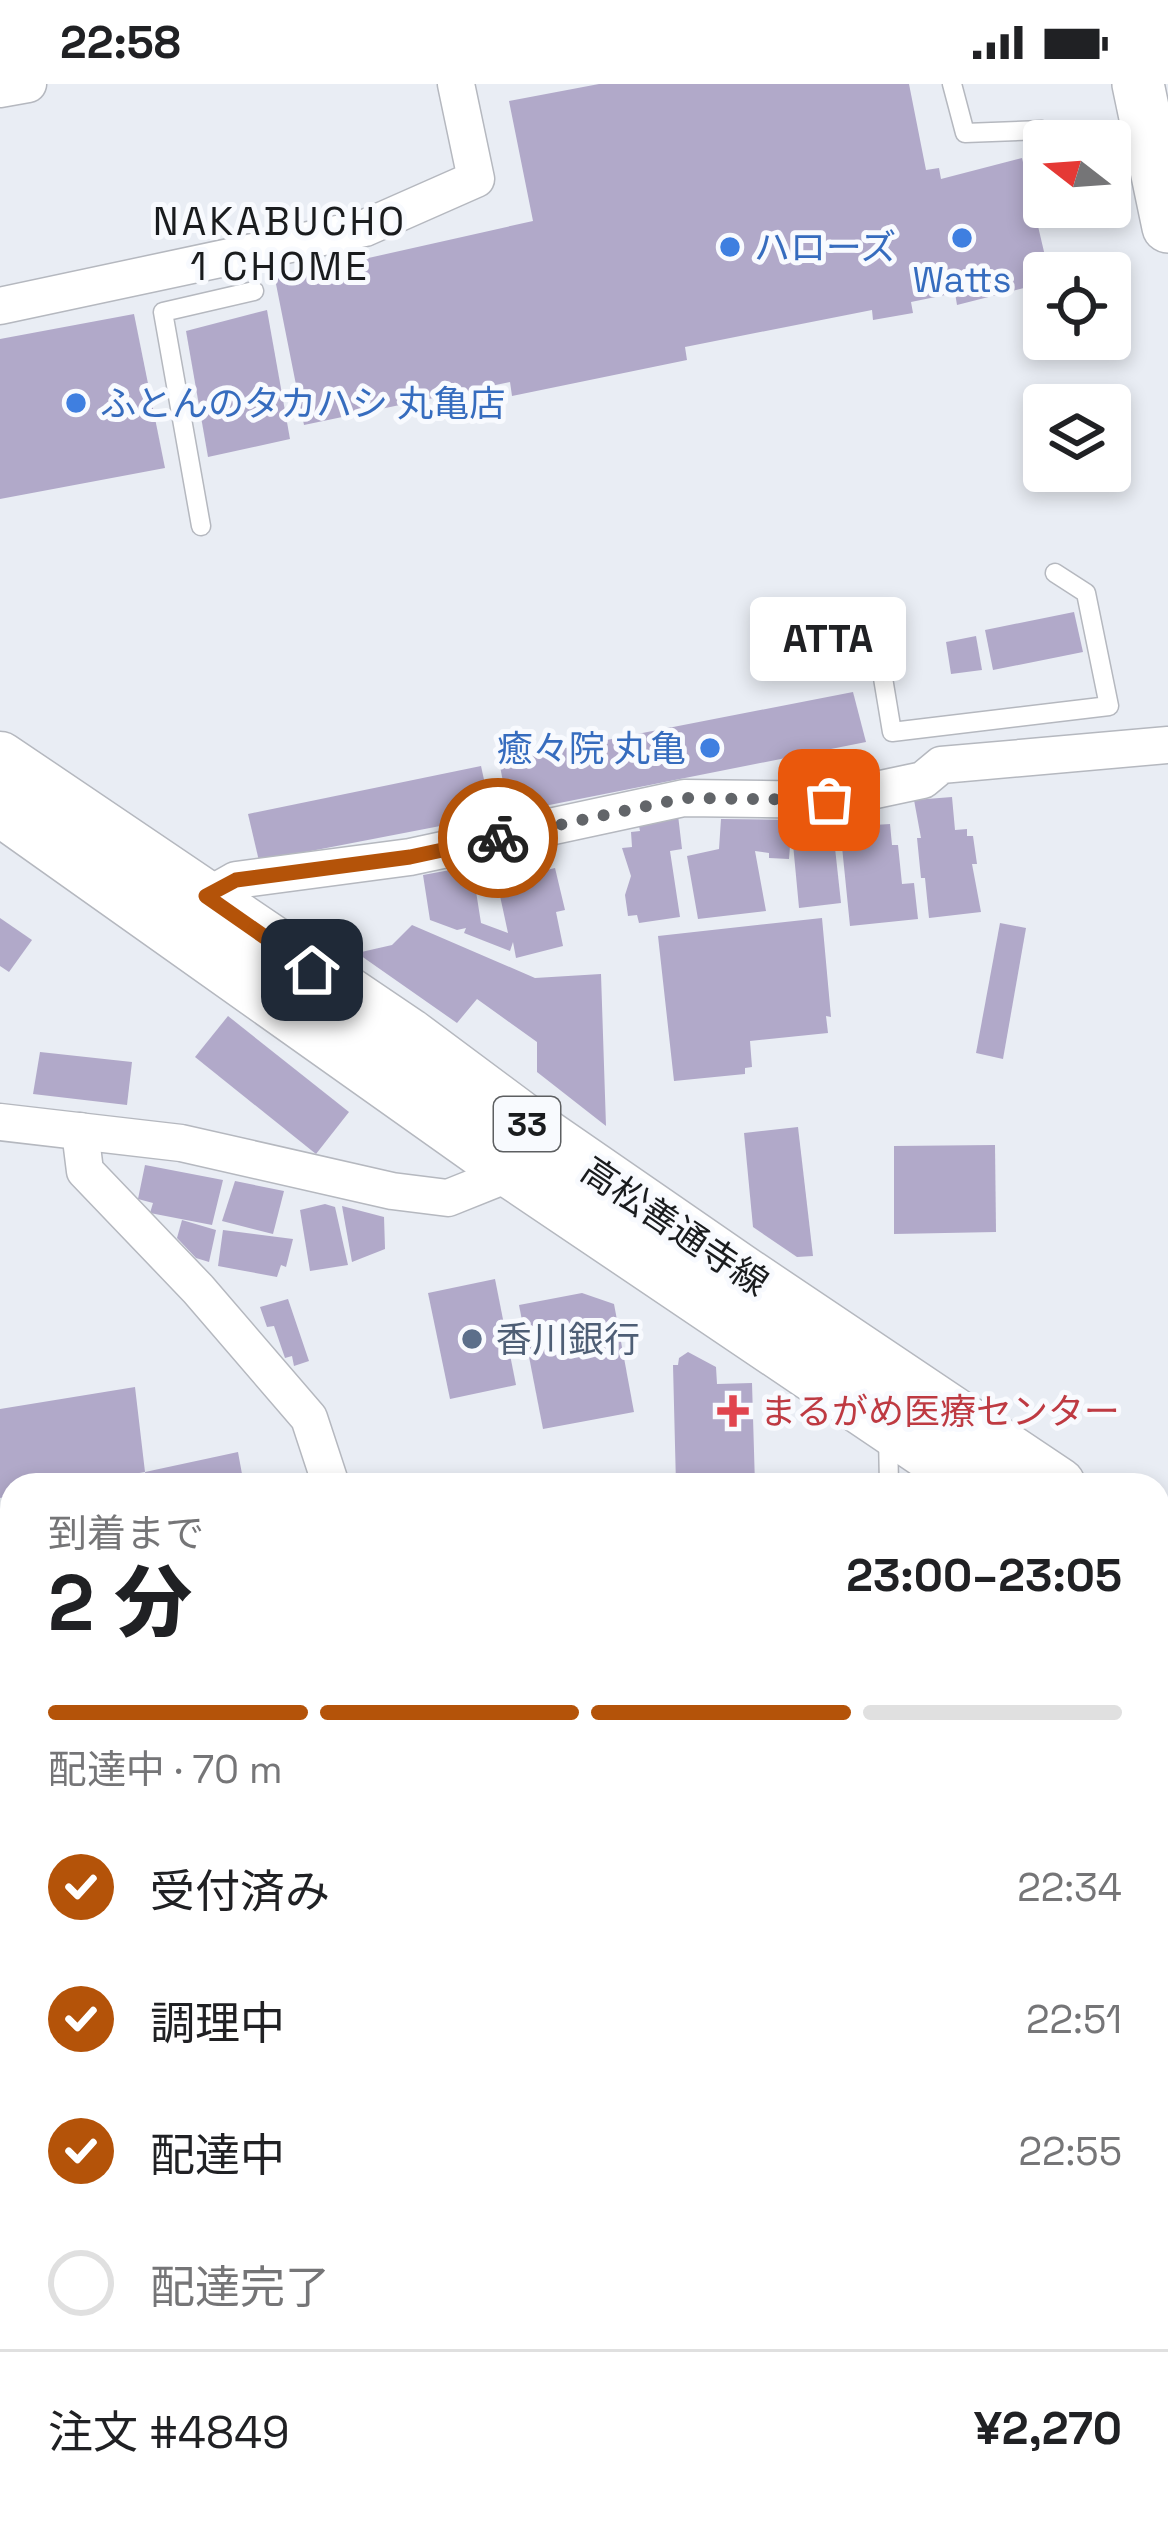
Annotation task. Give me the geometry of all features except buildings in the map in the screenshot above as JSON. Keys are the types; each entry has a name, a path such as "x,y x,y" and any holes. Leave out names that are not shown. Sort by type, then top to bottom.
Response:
{"main road":[{"name":"高松善通寺線","path":"0,759 408,1035 527,1153"},
{"name":"高松善通寺線","path":"0,808 527,1153 888,1398 1035,1473"},
{"name":"高松善通寺線","path":"888,1398 965,1473"}],"street":[{"path":"0,89 28,84"},
{"path":"0,306 365,229 476,179 456,84"},
{"path":"1138,84 1168,227"},
{"path":"206,896 236,880 410,857 684,798 829,800 923,780 941,765 1168,745"},
{"path":"0,1122 181,1143 392,1191 448,1198 527,1153"},
{"path":"80,1131 86,1171 198,1289 309,1418 328,1473"}],"lane":[{"path":"952,84 965,133 1023,131"},
{"path":"201,526 163,311 254,291"},
{"path":"872,612 892,732 1108,706 1086,593 1055,573"},
{"path":"888,1398 889,1473"}],"way so far":[{"path":"498,838 684,798 829,800"}],"place":[{"name":"Watts","path":"962,238"},
{"name":"ハローズ","path":"730,247"},
{"name":"ふとんのタカハシ 丸亀店","path":"76,403"},
{"name":"癒々院 丸亀","path":"710,748"},
{"name":"ATTA","path":"829,800"},
{"name":"香川銀行","path":"472,1339"},
{"name":"まるがめ医療センター","path":"733,1411"}],"district":[{"name":"NAKABUCHO 1 CHOME","path":"280,244"}],"route":[{"path":"312,970 206,896 236,880 410,857 498,838"}]}
